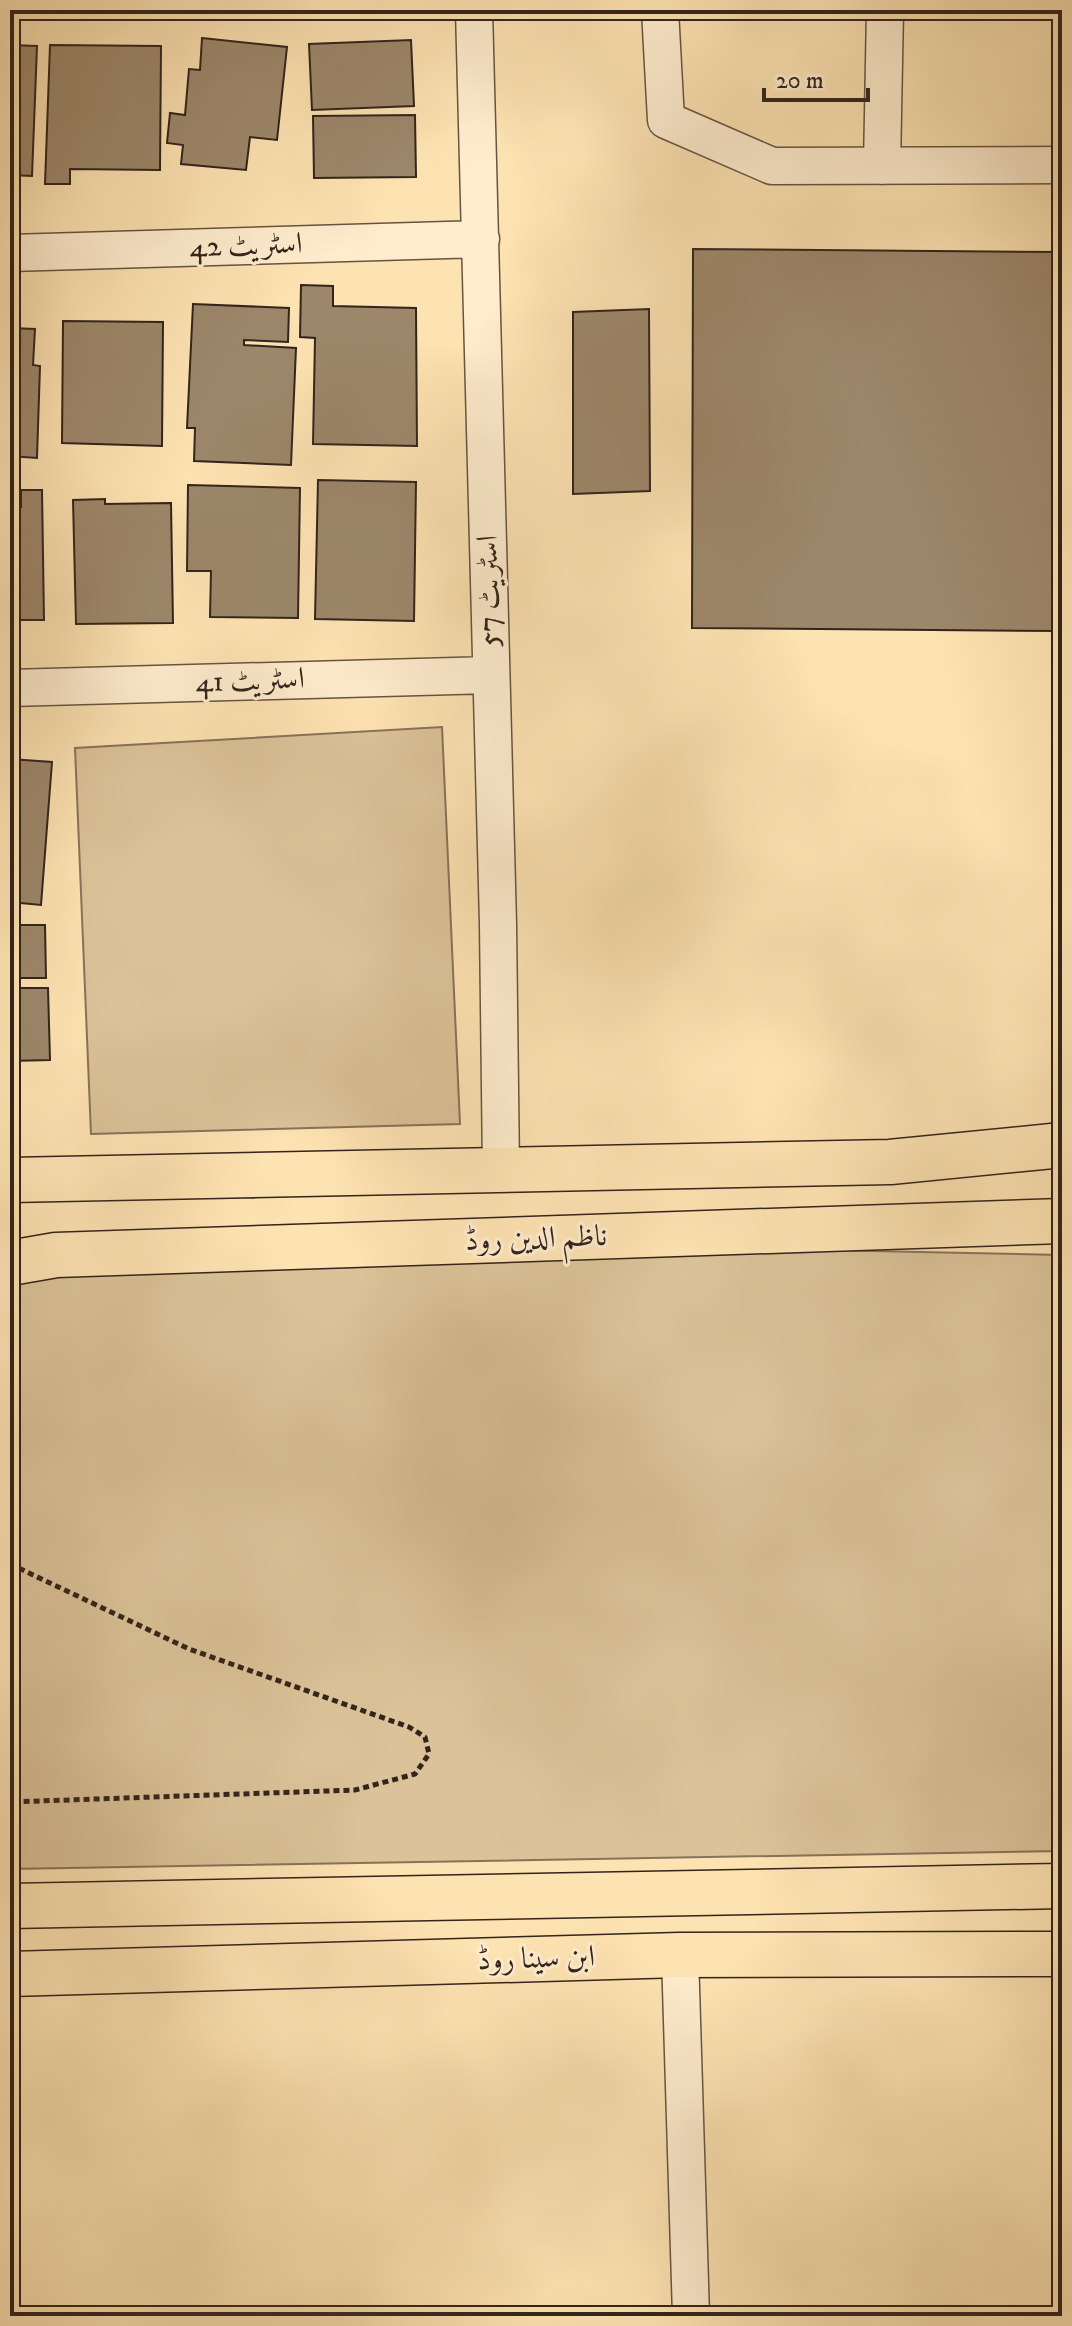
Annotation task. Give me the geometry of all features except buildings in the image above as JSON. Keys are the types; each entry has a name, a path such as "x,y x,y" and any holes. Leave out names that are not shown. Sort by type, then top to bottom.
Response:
{"main road":[{"path":"10,1180 890,1162 1062,1145"},
{"name":"ناظم الدین روڈ","path":"10,1263 56,1255 1062,1221"},
{"path":"10,1256 56,1255"},
{"name":"ابن سینا روڈ","path":"10,1906 1062,1886"},
{"name":"ابن سینا روڈ","path":"10,1974 680,1955 1062,1954"}],"street":[{"name":"اسٹریٹ 57","path":"474,10 501,1171"},
{"path":"660,10 666,120 772,166 1062,165"},
{"path":"882,166 885,10"},
{"name":"اسٹریٹ 42","path":"10,253 481,239"},
{"name":"اسٹریٹ 41","path":"10,688 491,675"},
{"path":"680,1955 691,2316"}],"path":[{"path":"10,1564 189,1649 409,1727 425,1737 429,1754 415,1774 355,1790 10,1802"}],"shaded area":[{"path":"442,727 460,1124 91,1134 75,748"},
{"path":"773,1249 1062,1255 1062,1851 10,1869 10,1265"}]}
